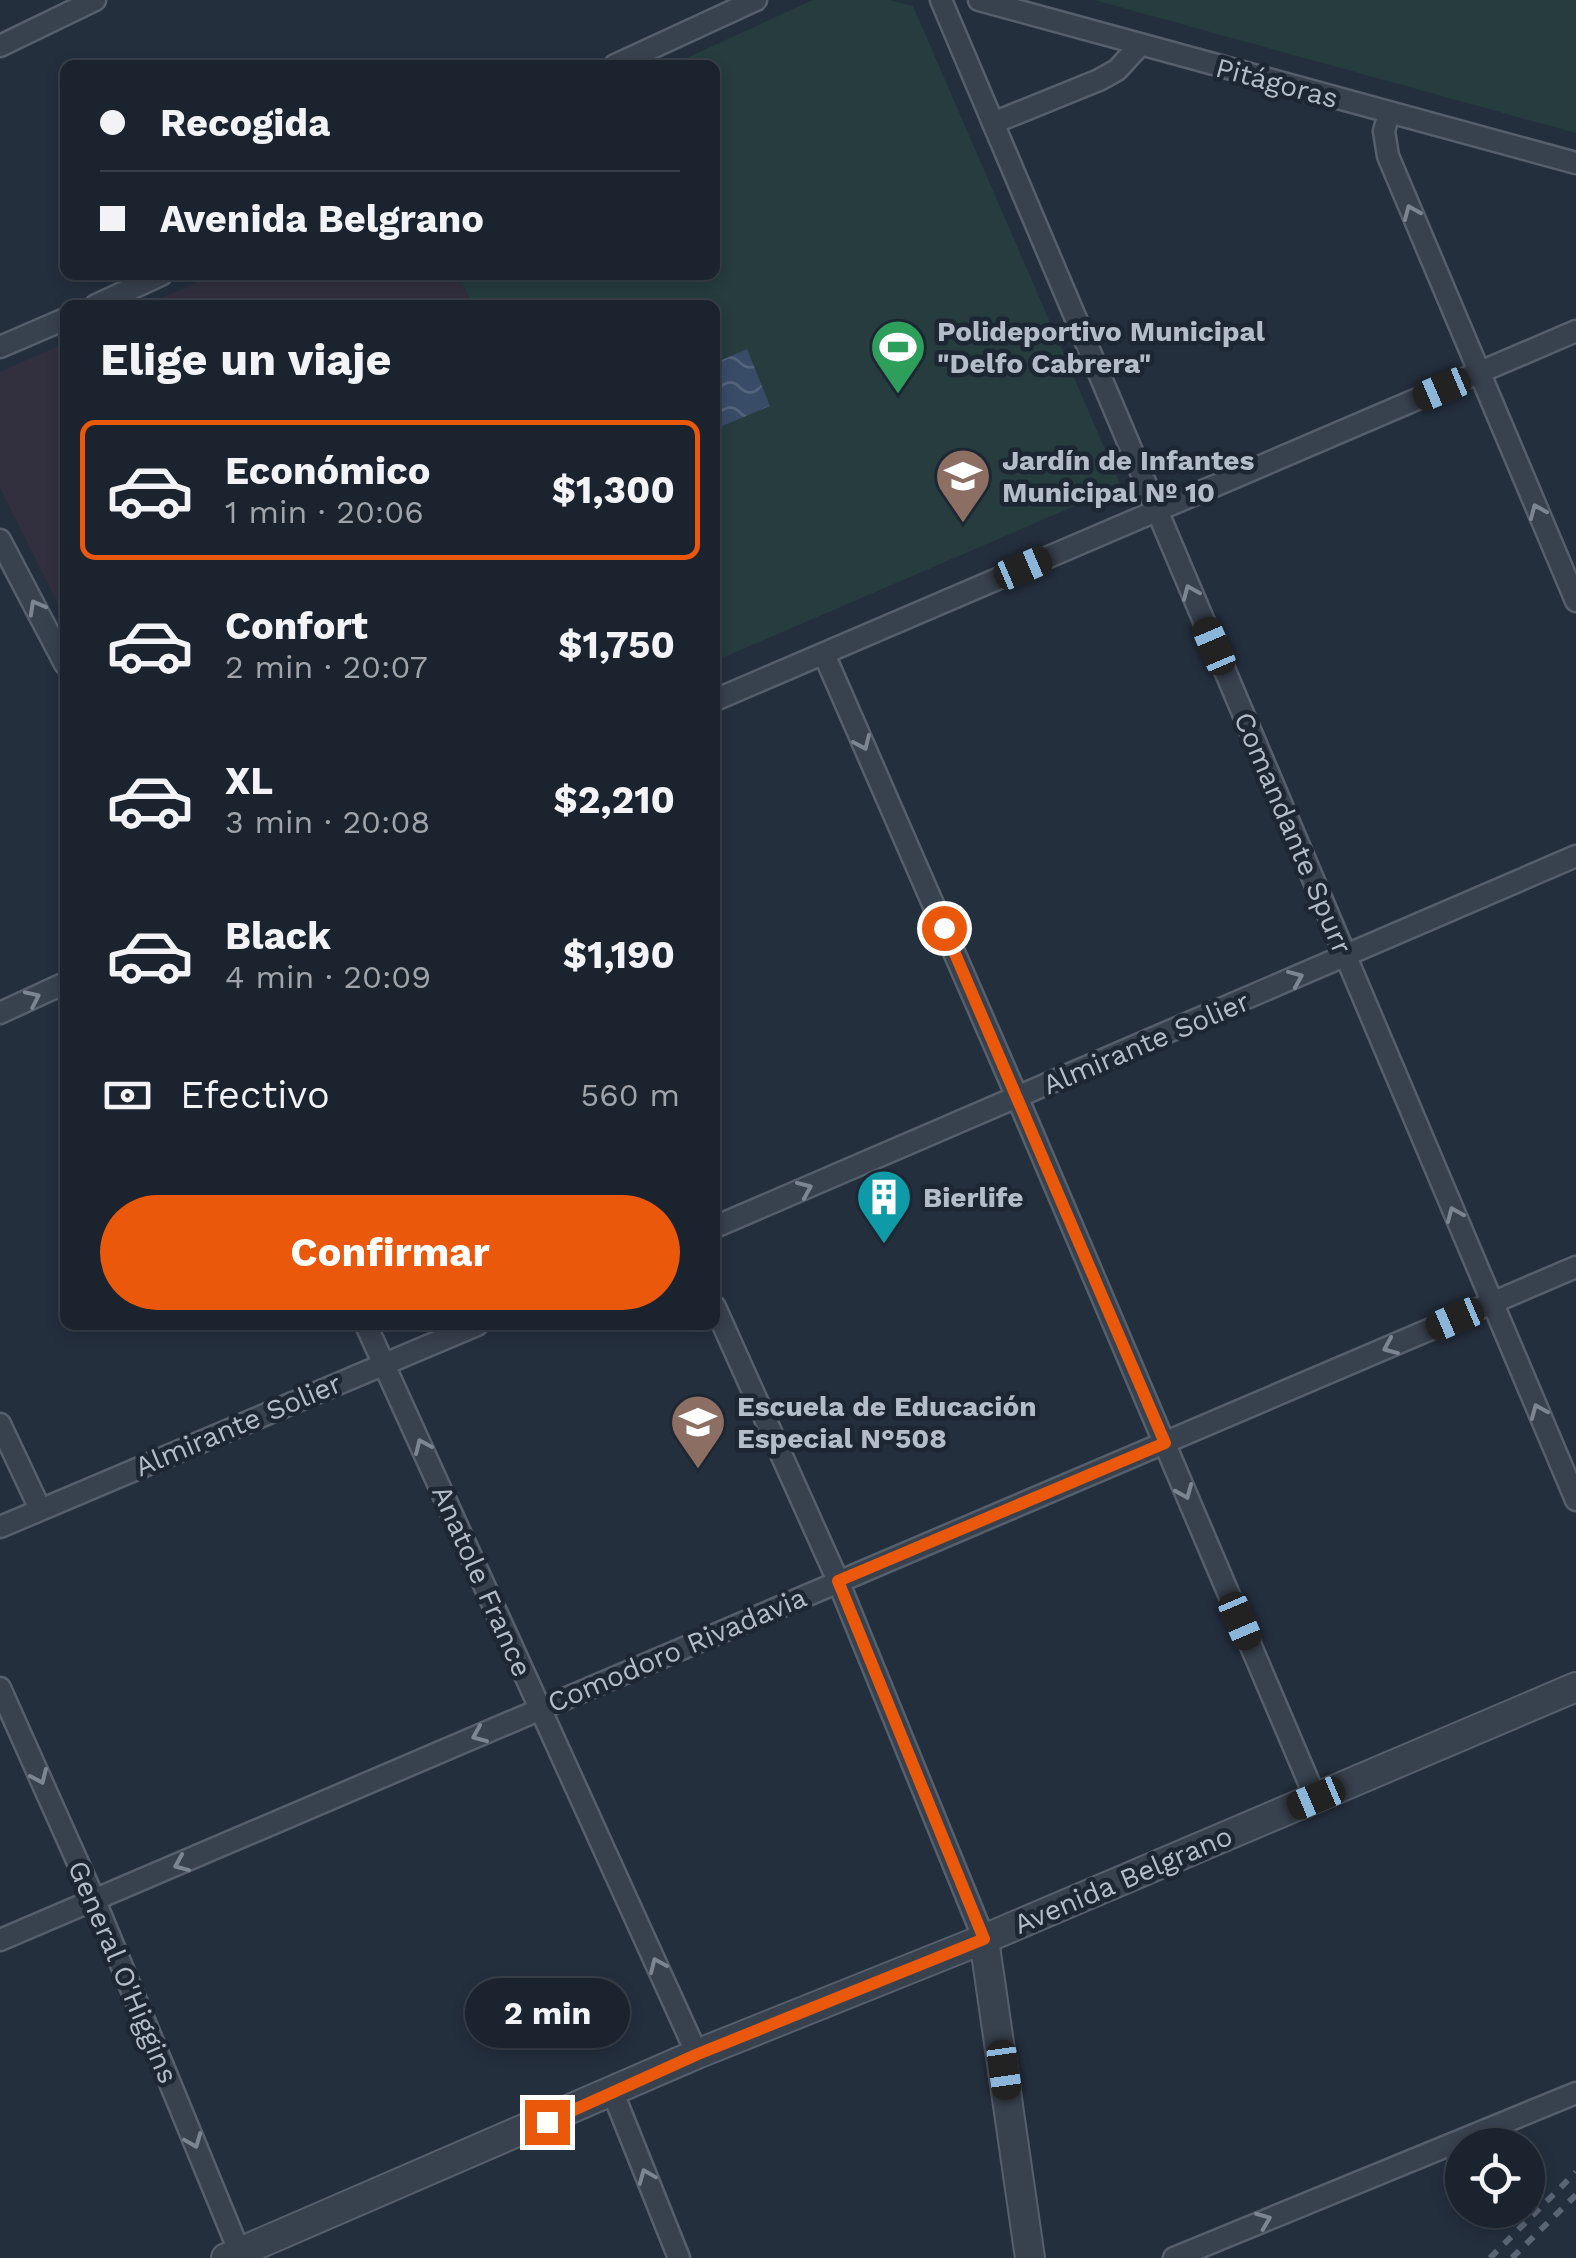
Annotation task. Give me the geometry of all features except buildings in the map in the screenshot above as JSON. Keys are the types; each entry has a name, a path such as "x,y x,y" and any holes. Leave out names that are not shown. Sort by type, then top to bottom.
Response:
{"street":[{"path":"0,46 95,0"},
{"path":"626,60 756,0"},
{"name":"Comandante Spurr","path":"941,0 1576,1500"},
{"name":"Pitágoras","path":"979,0 1576,164"},
{"path":"993,123 1099,80 1117,70 1140,45"},
{"path":"1389,113 1384,131 1388,156 1576,601"},
{"path":"107,300 149,280"},
{"path":"0,347 60,320"},
{"path":"720,698 1576,331"},
{"path":"2,548 60,655"},
{"path":"824,654 1316,1798"},
{"name":"Almirante Solier","path":"720,1225 1576,856"},
{"path":"0,1013 60,984"},
{"name":"Comodoro Rivadavia","path":"0,1940 1576,1268"},
{"path":"720,1319 838,1581 984,1939 1030,2258"},
{"name":"Anatole France","path":"368,1330 538,1710 552,1731 698,2054"},
{"name":"Almirante Solier","path":"0,1527 465,1330"},
{"path":"0,1424 40,1509"},
{"name":"Avenida Belgrano","path":"236,2256 698,2054 984,1939 1576,1686"},
{"name":"General O'Higgins","path":"0,1688 94,1900 236,2256"},
{"path":"1174,2258 1576,2093"},
{"path":"613,2094 679,2258"}],"shaded area":[{"path":"202,280 460,280 470,300 158,300"},
{"path":"60,345 60,608 0,488 0,372"}],"green space":[{"name":"Polideportivo Municipal \"Delfo Cabrera\"","path":"813,0 889,0 913,6 1121,486 720,659 720,300 470,300 460,280 720,280 720,60 682,60"},
{"path":"1094,0 1576,0 1576,133"}],"water":[{"path":"747,349 770,406 720,427 720,361"}],"railway":[{"path":"1490,2258 1576,2172"},
{"path":"1512,2258 1576,2195"}],"place":[{"name":"Polideportivo Municipal \"Delfo Cabrera\"","path":"898,396"},
{"name":"Jardín de Infantes Municipal Nº 10","path":"963,525"},
{"name":"Bierlife","path":"884,1246"},
{"name":"Escuela de Educación Especial N°508","path":"698,1471"}],"route":[{"path":"547,2122 698,2054 984,1939 838,1581 1165,1443 944,928"}]}
